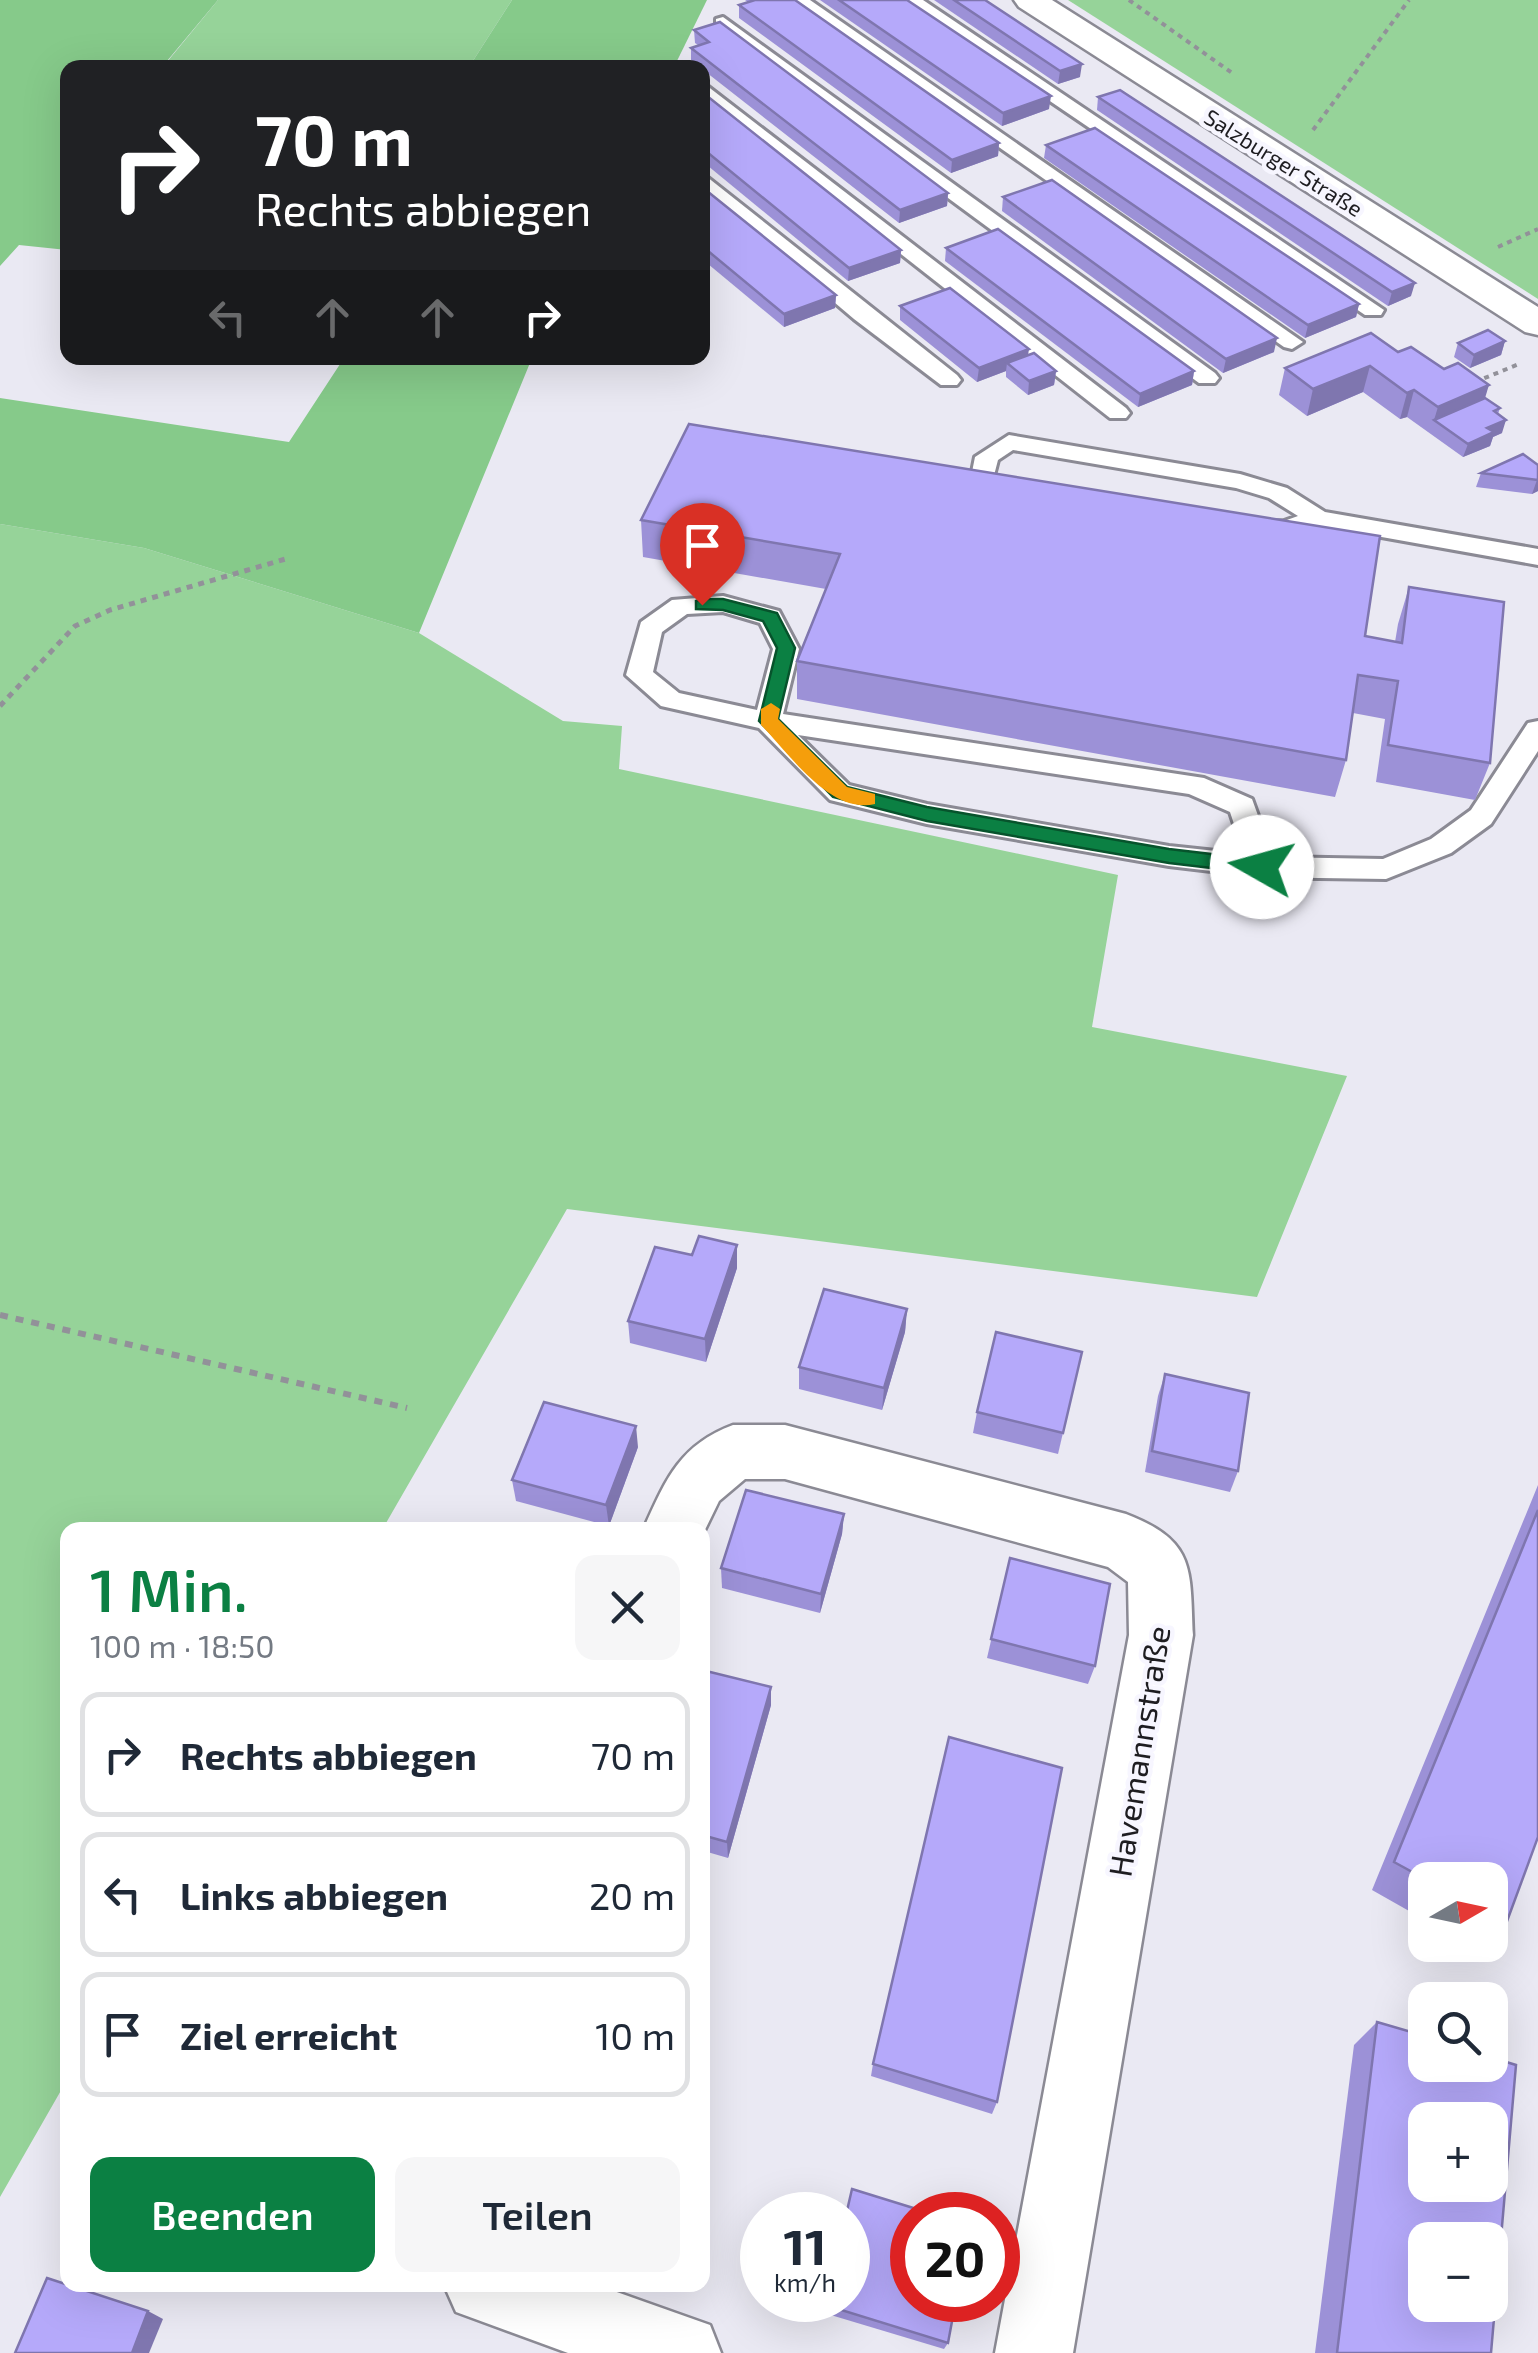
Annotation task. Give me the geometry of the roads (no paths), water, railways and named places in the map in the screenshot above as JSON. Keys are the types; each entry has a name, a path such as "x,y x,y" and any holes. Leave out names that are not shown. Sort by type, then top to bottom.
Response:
{"street":[{"name":"Salzburger Straße","path":"1030,0 1538,324"},
{"name":"Havemannstraße","path":"678,1522 697,1482 734,1452 785,1452 1126,1542 1158,1569 1161,1635 1034,2353"},
{"path":"503,2292 682,2353"}],"lane":[{"path":"798,0 1292,342"},
{"path":"910,0 1373,310"},
{"path":"723,23 1207,378"},
{"path":"710,94 1118,413"},
{"path":"710,186 862,314 949,380"},
{"path":"981,482 987,457 1010,442 1240,480 1278,493 1318,518 1538,557"},
{"path":"1224,523 1286,528 1318,518"},
{"path":"768,721 786,648 770,617 723,604 681,606 650,628 639,675 671,700 768,721 1194,784 1242,806 1262,867"},
{"path":"768,721 840,792 927,814 1169,856 1262,867 1386,869 1441,846 1482,816 1538,730"}]}
